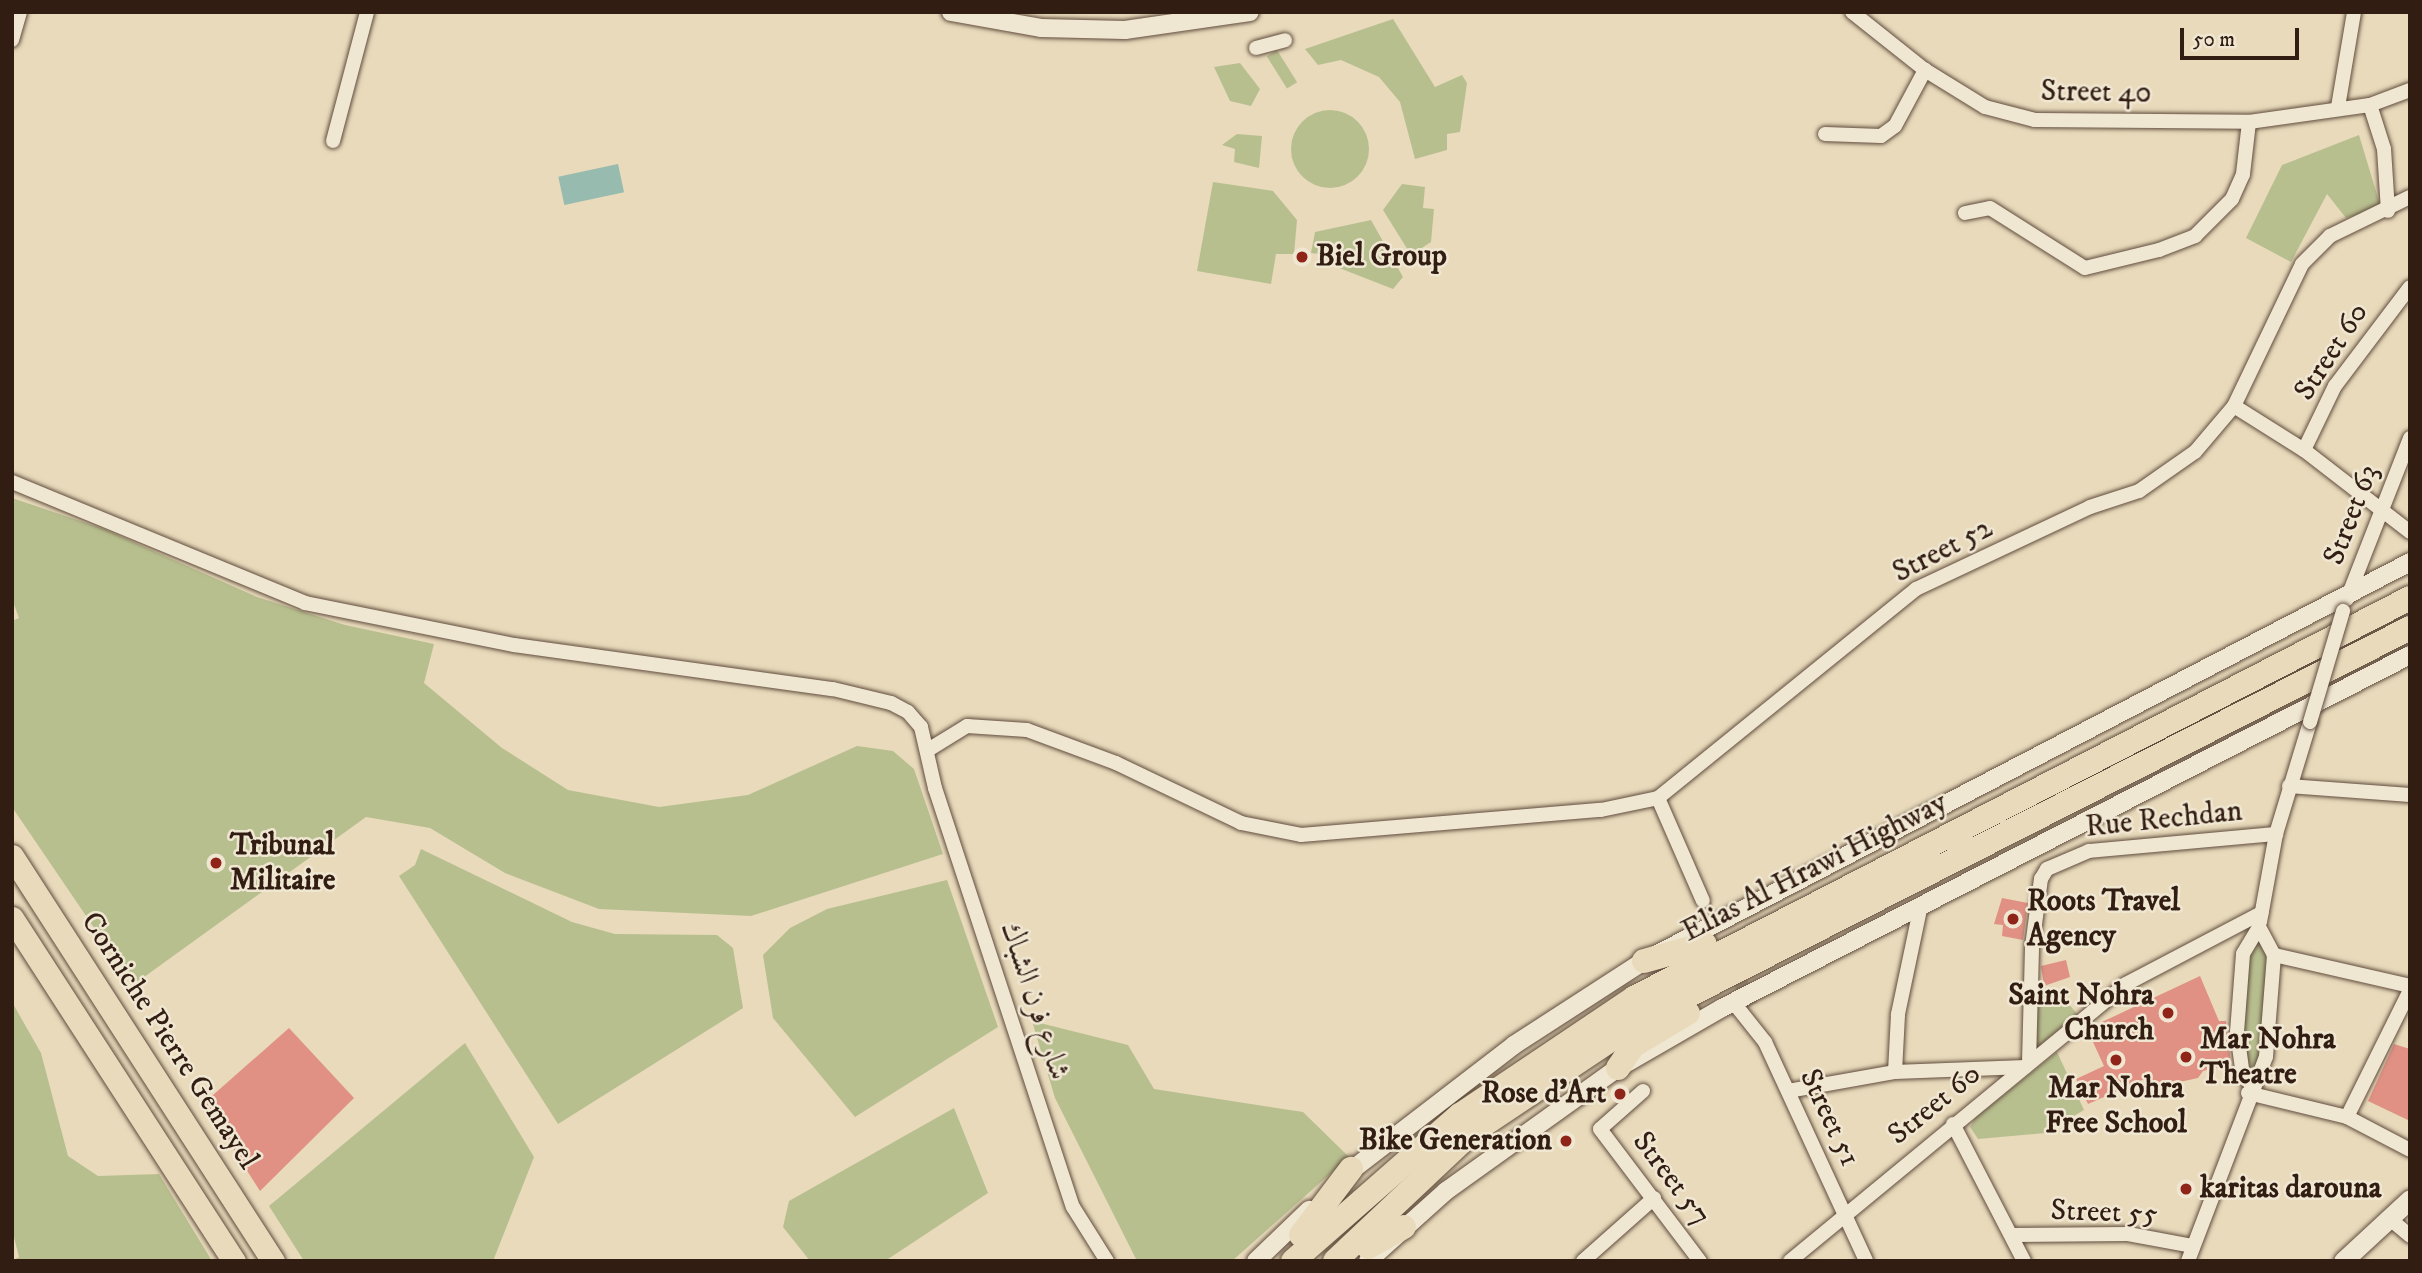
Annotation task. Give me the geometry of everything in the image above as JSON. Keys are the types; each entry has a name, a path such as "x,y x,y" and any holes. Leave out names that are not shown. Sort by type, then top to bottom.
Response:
{"highway":[{"name":"Elias Al Hrawi Highway","path":"1293,1261 1410,1156 1527,1067 1634,998 1807,905 2410,598"},
{"name":"Elias Al Hrawi Highway","path":"1335,1261 1472,1133 1535,1087 1642,1018 2410,628"},
{"name":"Corniche Pierre Gemayel","path":"12,856 273,1261"},
{"path":"1644,961 1679,956 1761,917 1807,905"},
{"path":"12,918 234,1261"},
{"path":"1618,1068 1642,1039 1758,972 1785,945"},
{"path":"1280,1261 1351,1169"},
{"path":"1351,1261 1404,1227"}],"main road":[{"path":"2343,1261 2410,1199"}],"street":[{"path":"12,40 20,12"},
{"path":"333,141 367,12"},
{"path":"951,12 1041,28 1125,30 1250,12"},
{"name":"Street 40","path":"1852,12 1925,70 1985,107 2035,120 2249,122 2370,104 2410,90"},
{"path":"2339,107 2354,12"},
{"path":"1256,48 1285,40"},
{"path":"1825,134 1881,135 1895,126 1925,70"},
{"path":"2370,104 2384,149 2388,211"},
{"path":"1965,213 1990,208 2085,268 2159,250 2195,236 2232,199 2243,174 2249,122"},
{"name":"Street 52","path":"1658,799 1916,589 2090,506 2138,491 2195,452 2234,406 2302,264 2330,236 2388,211 2410,197"},
{"name":"Street 60","path":"2304,450 2335,386 2410,287"},
{"path":"2234,406 2304,450 2410,532"},
{"name":"Street 63","path":"2250,1088 2243,1076 2237,1031 2243,954 2260,920 2276,835 2289,786 2345,604 2410,438"},
{"name":"شارع فرن الشباك","path":"12,482 265,589 347,614 514,645 872,697 908,712 921,727 935,788 1073,1208 1107,1261"},
{"name":"Elias Al Hrawi Highway","path":"1256,1261 1351,1169 1514,1045 1644,961 2345,604 2410,562"},
{"path":"1368,1261 1404,1227 1572,1097 1618,1068 2410,655"},
{"path":"928,750 967,726 1027,730 1116,763 1241,823 1301,835 1601,810 1658,799 1703,901"},
{"path":"2289,786 2410,795"},
{"name":"Rue Rechdan","path":"2027,1065 2032,947 2041,879 2047,869 2089,851 2276,835"},
{"path":"1895,1072 1898,1014 1920,910"},
{"path":"2188,1261 2250,1088 2266,1057 2274,956 2260,920"},
{"name":"Street 60","path":"1790,1261 1844,1213 2126,984 2260,920"},
{"path":"2274,956 2410,988 2347,1117"},
{"name":"Street 51","path":"1743,1004 1765,1042 1866,1261"},
{"path":"1788,1091 1895,1072 2027,1065"},
{"path":"2250,1088 2347,1117 2410,1150"},
{"name":"Street 57","path":"1643,1091 1600,1129 1700,1261"},
{"path":"1953,1124 2014,1235 2024,1261"},
{"path":"1583,1261 1654,1198"},
{"path":"2390,1219 2410,1236"},
{"name":"Street 55","path":"2014,1235 2060,1239 2128,1234 2192,1246"}],"green space":[{"path":"1393,19 1435,87 1462,75 1467,83 1460,132 1447,134 1447,150 1415,159 1400,102 1379,77 1341,60 1318,65 1305,49"},
{"path":"1277,50 1297,82 1287,89 1267,56"},
{"path":"1240,63 1260,89 1251,106 1230,101 1214,67"},
{"path":"1330,110 1345,113 1362,127 1369,149 1366,164 1352,181 1330,188 1315,185 1298,171 1291,149 1294,134 1308,117"},
{"path":"1237,134 1262,136 1259,168 1234,162 1235,149 1222,145"},
{"path":"2359,135 2381,208 2346,218 2327,194 2291,262 2246,238 2282,165"},
{"path":"1213,182 1273,191 1297,220 1294,254 1276,254 1271,284 1197,271"},
{"path":"1402,184 1425,187 1423,208 1434,209 1431,242 1411,255 1383,210"},
{"path":"1371,220 1403,277 1393,289 1329,264 1327,255 1311,253 1315,232"},
{"path":"12,498 104,529 257,597 345,625 434,644 424,683 502,748 568,790 659,807 748,795 857,746 893,751 914,769 943,854 751,916 599,909 505,873 430,828 366,817 133,985 12,807 12,621 19,618 12,599"},
{"path":"421,849 572,922 615,934 717,935 733,948 743,1008 558,1124 399,876 415,865"},
{"path":"947,880 998,1027 855,1117 773,1018 763,955 790,928 827,909"},
{"path":"2259,927 2268,943 2271,1014 2251,1084 2240,1064 2249,941"},
{"path":"2055,988 2079,1016 2030,1061 2030,999"},
{"path":"12,1002 41,1053 68,1156 98,1176 159,1174 212,1261 12,1261 19,1257 12,1229"},
{"path":"1032,1021 1128,1045 1154,1089 1303,1112 1349,1157 1232,1261 1137,1261 1055,1098"},
{"path":"465,1043 534,1157 493,1261 304,1261 269,1206"},
{"path":"2057,1052 2084,1110 2045,1133 1978,1139 1970,1127 1976,1117"},
{"path":"954,1108 988,1193 885,1261 810,1261 783,1227 789,1201"}],"water":[{"path":"618,164 624,192 564,205 558,177"}],"building":[{"name":"Roots Travel Agency","path":"2002,898 2028,903 2023,940 2002,936 2003,925 1994,924"},
{"path":"2066,960 2070,977 2044,986 2041,966"},
{"path":"2200,976 2219,1021 2226,1021 2231,1064 2203,1071 2198,1078 2152,1088 2149,1077 2088,1104 2076,1079 2104,1066 2087,1029"},
{"path":"289,1028 354,1098 260,1191 204,1103"},
{"path":"2394,1044 2410,1049 2410,1121 2368,1101"}],"tunnel":[{"path":"1703,901 1751,1005"}],"place":[{"name":"Biel Group","path":"1302,257"},
{"name":"Tribunal Militaire","path":"216,863"},
{"name":"Roots Travel Agency","path":"2013,919"},
{"name":"Saint Nohra Church","path":"2168,1013"},
{"name":"Mar Nohra Theatre","path":"2186,1057"},
{"name":"Mar Nohra Free School","path":"2116,1060"},
{"name":"Rose d'Art","path":"1620,1094"},
{"name":"Bike Generation","path":"1566,1141"},
{"name":"karitas darouna","path":"2186,1189"}]}
